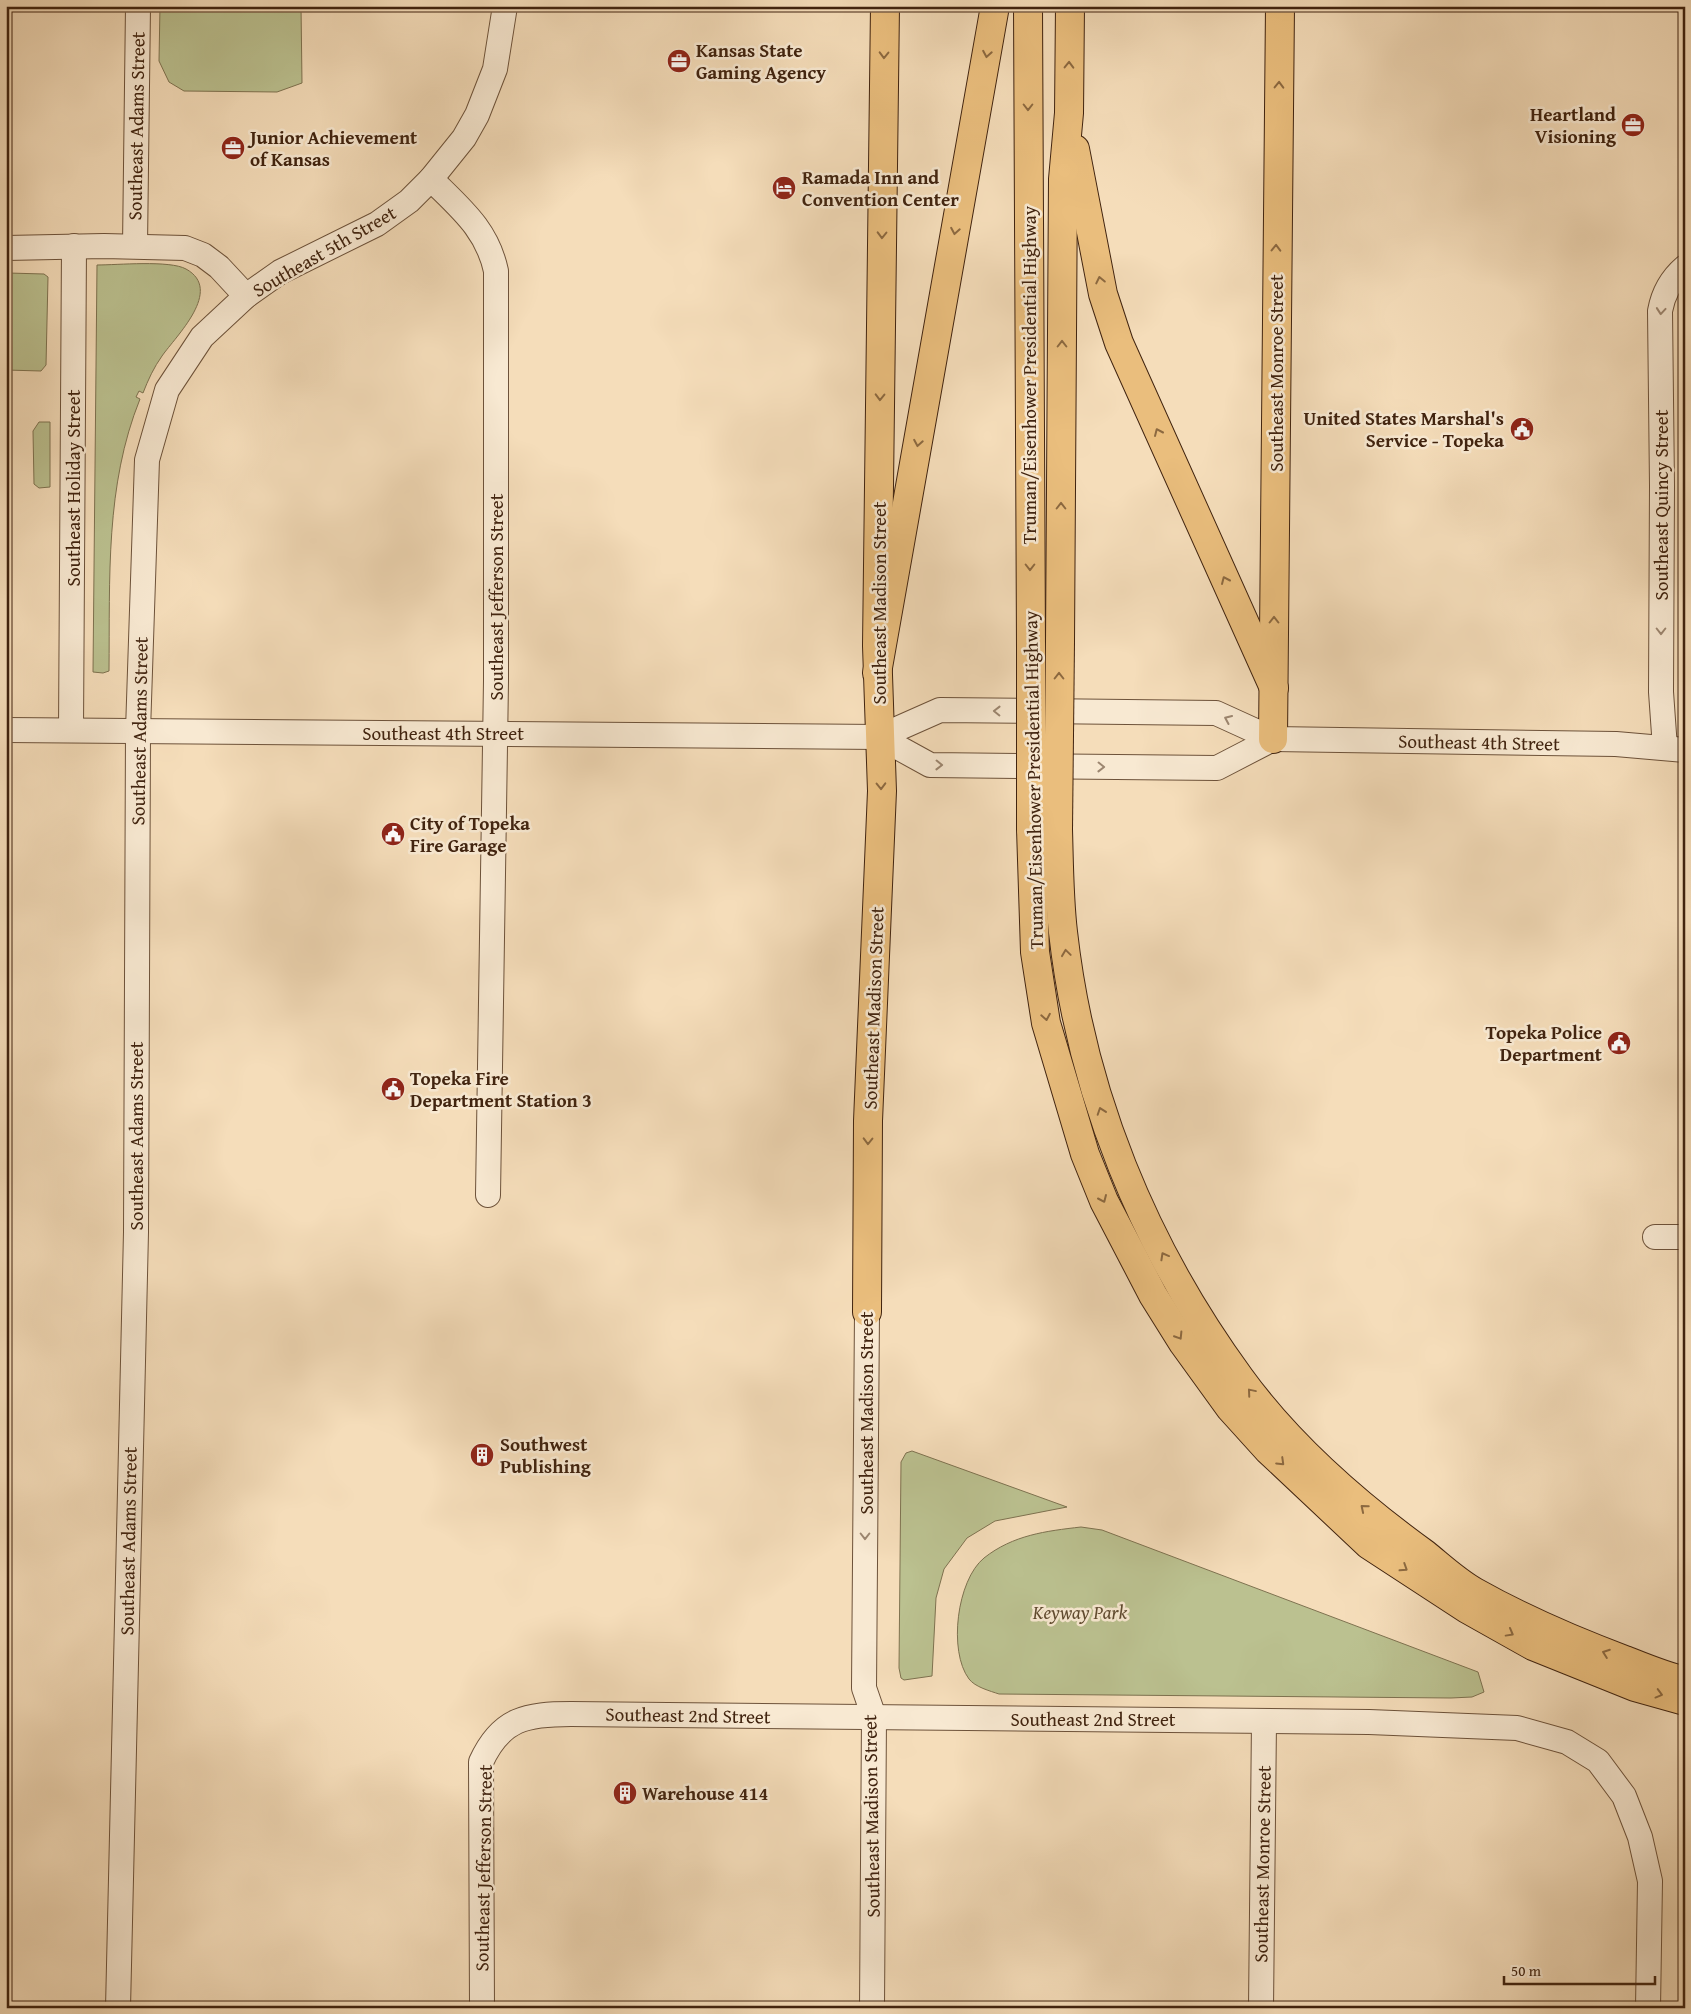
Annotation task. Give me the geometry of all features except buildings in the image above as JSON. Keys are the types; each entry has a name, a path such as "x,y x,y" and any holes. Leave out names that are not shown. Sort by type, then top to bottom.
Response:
{"main road":[{"name":"Southeast Madison Street","path":"866,1312 868,1121 882,791 877,673 885,6"},
{"path":"877,673 995,6"},
{"name":"Truman/Eisenhower Presidential Highway","path":"1028,6 1031,829 1035,952 1045,1014 1085,1154 1104,1201 1153,1295 1183,1343 1230,1408 1268,1450 1369,1545 1470,1600 1586,1646 1685,1681"},
{"name":"Truman/Eisenhower Presidential Highway","path":"1070,6 1069,113 1063,179 1058,829 1063,930 1076,1011 1091,1076 1118,1157 1158,1246 1187,1299 1240,1379 1311,1458 1470,1600 1533,1646 1635,1688 1685,1701"},
{"name":"Southeast Monroe Street","path":"1273,739 1280,6"},
{"path":"1069,113 1103,294 1119,343 1274,688"}],"street":[{"name":"Southeast Adams Street","path":"134,246 138,6"},
{"name":"Southeast 5th Street","path":"6,248 74,246 176,247 203,255 219,267 246,296 280,272 377,224 409,201 431,179 464,138 477,115 495,69 505,6"},
{"name":"Southeast Jefferson Street","path":"431,179 479,229 491,249 496,269 495,734 488,1195"},
{"name":"Southeast Holiday Street","path":"71,730 74,246"},
{"name":"Southeast Quincy Street","path":"1675,749 1661,682 1662,486 1660,311 1663,297 1684,268"},
{"name":"Southeast Adams Street","path":"118,2008 136,1232 138,731 147,460 167,390 182,365 202,337 246,296"},
{"name":"Southeast 4th Street","path":"6,730 879,737 940,710 1216,713 1273,739 1616,744 1675,749"},
{"name":"Southeast 4th Street","path":"879,737 930,764 1217,768 1273,739"},
{"path":"1655,1237 1685,1238"},
{"name":"Southeast Madison Street","path":"866,1312 864,1688 874,1717 872,2008"},
{"name":"Southeast 2nd Street","path":"499,1733 524,1717 541,1714 1264,1721 1516,1728 1567,1742 1598,1761 1624,1796 1640,1837 1650,1881 1648,2008"},
{"name":"Southeast Monroe Street","path":"1260,2008 1264,1721"},
{"name":"Southeast Jefferson Street","path":"482,2008 481,1762 499,1733"}],"green space":[{"path":"160,6 301,6 302,83 277,92 184,91 169,82 159,61"},
{"path":"156,264 178,266 186,269 196,278 200,289 199,300 186,325 159,360 143,393 139,391 136,397 140,399 129,432 115,499 110,567 109,671 103,673 93,672 97,265"},
{"path":"6,274 44,274 48,277 46,365 41,371 6,370"},
{"path":"39,422 50,422 50,487 39,488 34,484 33,431"},
{"path":"912,1451 1067,1507 995,1521 967,1538 944,1569 936,1598 932,1676 904,1680 901,1678 899,1668 901,1462 906,1453"},
{"name":"Keyway Park","path":"1081,1527 1102,1530 1478,1672 1484,1692 1472,1697 1451,1698 999,1694 975,1684 969,1679 963,1667 957,1634 958,1616 962,1599 967,1582 975,1568 995,1550 1018,1539 1055,1530"}],"place":[{"name":"Kansas State Gaming Agency","path":"679,61"},
{"name":"Heartland Visioning","path":"1633,125"},
{"name":"Junior Achievement of Kansas","path":"233,148"},
{"name":"Ramada Inn and Convention Center","path":"784,188"},
{"name":"United States Marshal's Service - Topeka","path":"1522,429"},
{"name":"City of Topeka Fire Garage","path":"393,834"},
{"name":"Topeka Police Department","path":"1619,1043"},
{"name":"Topeka Fire Department Station 3","path":"393,1089"},
{"name":"Southwest Publishing","path":"482,1455"},
{"name":"Warehouse 414","path":"625,1793"}]}
